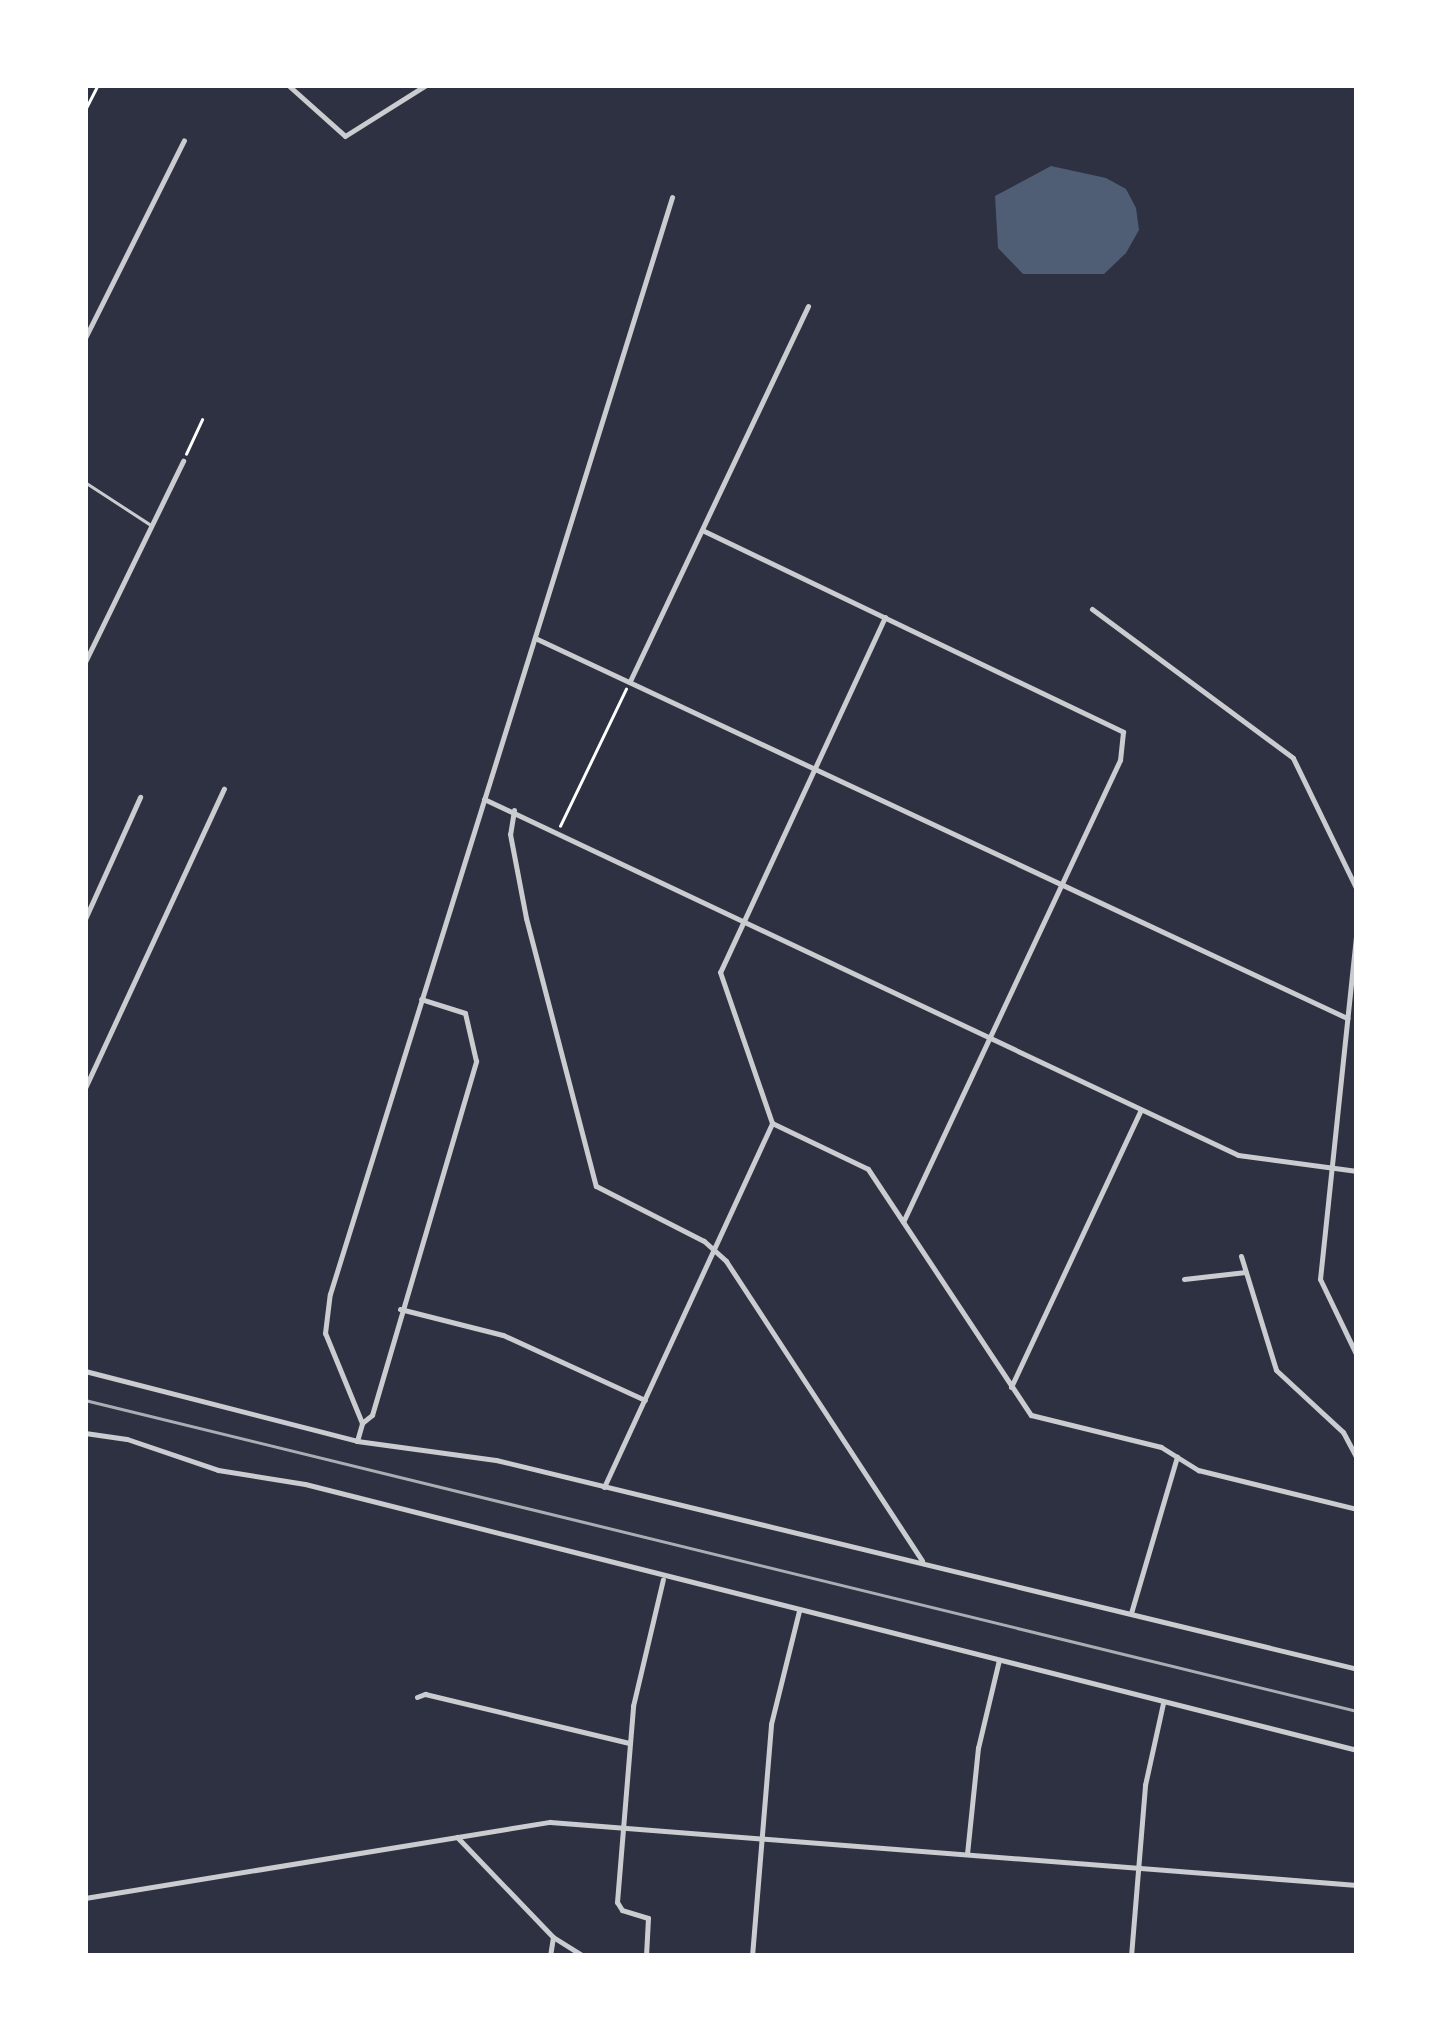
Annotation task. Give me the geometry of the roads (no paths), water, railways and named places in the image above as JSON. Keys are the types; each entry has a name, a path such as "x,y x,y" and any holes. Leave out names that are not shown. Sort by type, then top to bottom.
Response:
{"street":[{"path":"288,85 345,136 426,85"},
{"path":"85,338 184,140"},
{"path":"357,1441 362,1422 331,1356 326,1314 420,999 672,197"},
{"path":"630,681 808,306"},
{"path":"85,662 183,460"},
{"path":"702,530 1117,726 1124,735 1120,760 903,1222"},
{"path":"1092,610 1293,758 1357,890"},
{"path":"604,1487 772,1123 720,972 885,617"},
{"path":"534,638 1347,1018"},
{"path":"85,1088 224,789"},
{"path":"85,919 140,798"},
{"path":"484,799 1250,1160 1357,1170"},
{"path":"514,810 510,834 526,918 596,1186 715,1249 922,1562"},
{"path":"1357,927 1321,1282 1357,1356"},
{"path":"362,1422 372,1415 476,1061 465,1013 420,999"},
{"path":"1012,1387 1142,1110"},
{"path":"772,1123 868,1168 1030,1414 1161,1447 1198,1470 1357,1509"},
{"path":"1241,1256 1276,1370 1343,1432 1357,1458"},
{"path":"1184,1280 1246,1272"},
{"path":"400,1310 503,1335 644,1400"},
{"path":"85,1371 357,1441 489,1459 1357,1669"},
{"path":"85,1434 127,1439 218,1470 325,1489 664,1579 1357,1750"},
{"path":"1131,1613 1177,1457"},
{"path":"646,1956 648,1918 618,1906 629,1743 664,1579"},
{"path":"752,1956 771,1724 800,1611"},
{"path":"966,1854 978,1748 999,1660"},
{"path":"418,1697 629,1743"},
{"path":"1131,1956 1145,1784 1163,1703"},
{"path":"85,1898 550,1822 1357,1884"},
{"path":"457,1837 553,1937 583,1956"},
{"path":"550,1956 553,1937"}],"lane":[{"path":"85,482 152,526"}],"water":[{"path":"1051,166 1106,178 1126,189 1136,208 1139,230 1126,253 1104,274 1023,274 998,248 995,196"}],"railway":[{"path":"85,1400 1357,1711"}]}
